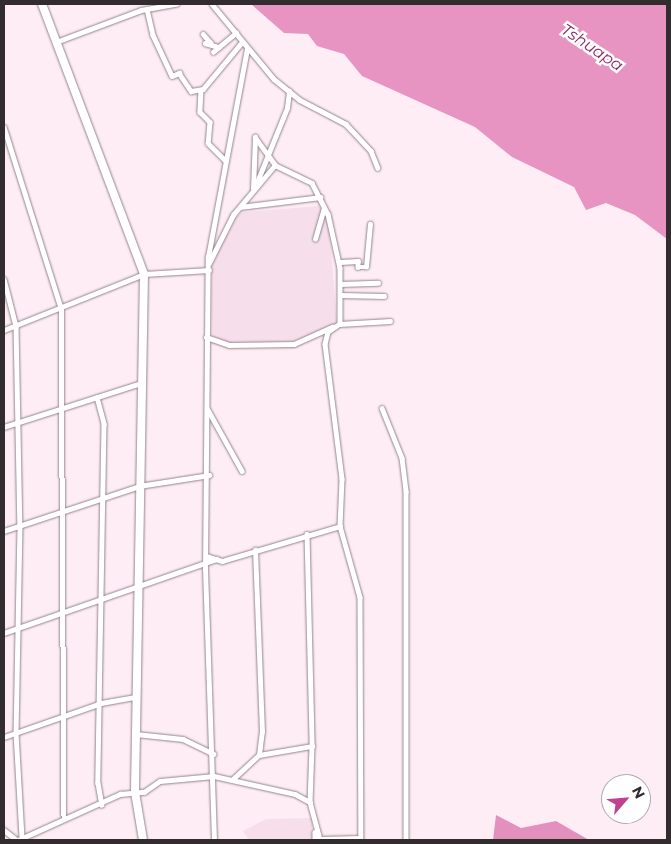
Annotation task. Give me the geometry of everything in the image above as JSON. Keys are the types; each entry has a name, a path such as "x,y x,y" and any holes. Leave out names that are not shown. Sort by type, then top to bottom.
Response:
{"main road":[{"path":"42,4 144,274 135,792 143,840"}],"street":[{"path":"56,42 147,9 176,4"},
{"path":"212,4 247,49 289,92 346,124 371,151 378,168"},
{"path":"147,9 153,35 172,76 179,73 191,90 201,90"},
{"path":"212,52 236,33"},
{"path":"203,34 212,44"},
{"path":"226,161 208,143 210,122 200,112 201,90 242,42"},
{"path":"205,43 218,47"},
{"path":"214,840 214,754 206,564 209,475 206,407 208,263 214,211 226,161 247,49"},
{"path":"254,187 287,108 289,92"},
{"path":"4,127 61,308 64,408 64,816"},
{"path":"254,187 255,137 266,155 276,165 307,178 320,198 340,262 340,324"},
{"path":"208,263 239,208 254,187 276,165"},
{"path":"239,208 320,198"},
{"path":"315,239 324,206"},
{"path":"340,262 358,261 358,266 366,267 370,224"},
{"path":"4,330 144,274 209,270"},
{"path":"4,279 16,326 20,526 16,733 22,836"},
{"path":"340,284 378,283"},
{"path":"341,295 384,296"},
{"path":"206,337 229,345 294,344 340,324 390,321"},
{"path":"315,832 320,839 360,839 360,597 340,526 342,479 325,344 328,332 340,324"},
{"path":"4,427 141,384"},
{"path":"97,397 104,424 102,498 103,598 98,783 102,805"},
{"path":"206,407 242,471"},
{"path":"382,408 402,458 406,492 406,840"},
{"path":"4,530 139,486 209,475"},
{"path":"4,633 217,559 340,526"},
{"path":"307,534 312,746 310,802 315,840"},
{"path":"255,550 259,598 259,755"},
{"path":"206,556 217,559"},
{"path":"4,737 101,704 136,697"},
{"path":"136,734 183,739 214,754"},
{"path":"233,779 259,755 312,746"},
{"path":"4,830 18,840 22,836 64,816 102,805 120,794 135,792 160,782 214,776 233,779 263,790 295,794 310,802"}],"shaded area":[{"path":"319,206 329,220 337,327 294,349 212,344 212,265 236,218 243,212"},
{"path":"496,815 521,828 556,821 589,840 493,840"},
{"path":"312,818 312,840 249,840 243,831 266,819"}],"water":[{"name":"Tshuapa","path":"251,4 667,4 667,239 635,215 606,203 586,210 574,187 512,157 475,127 362,76 344,54 317,46 308,34 284,33"}]}
